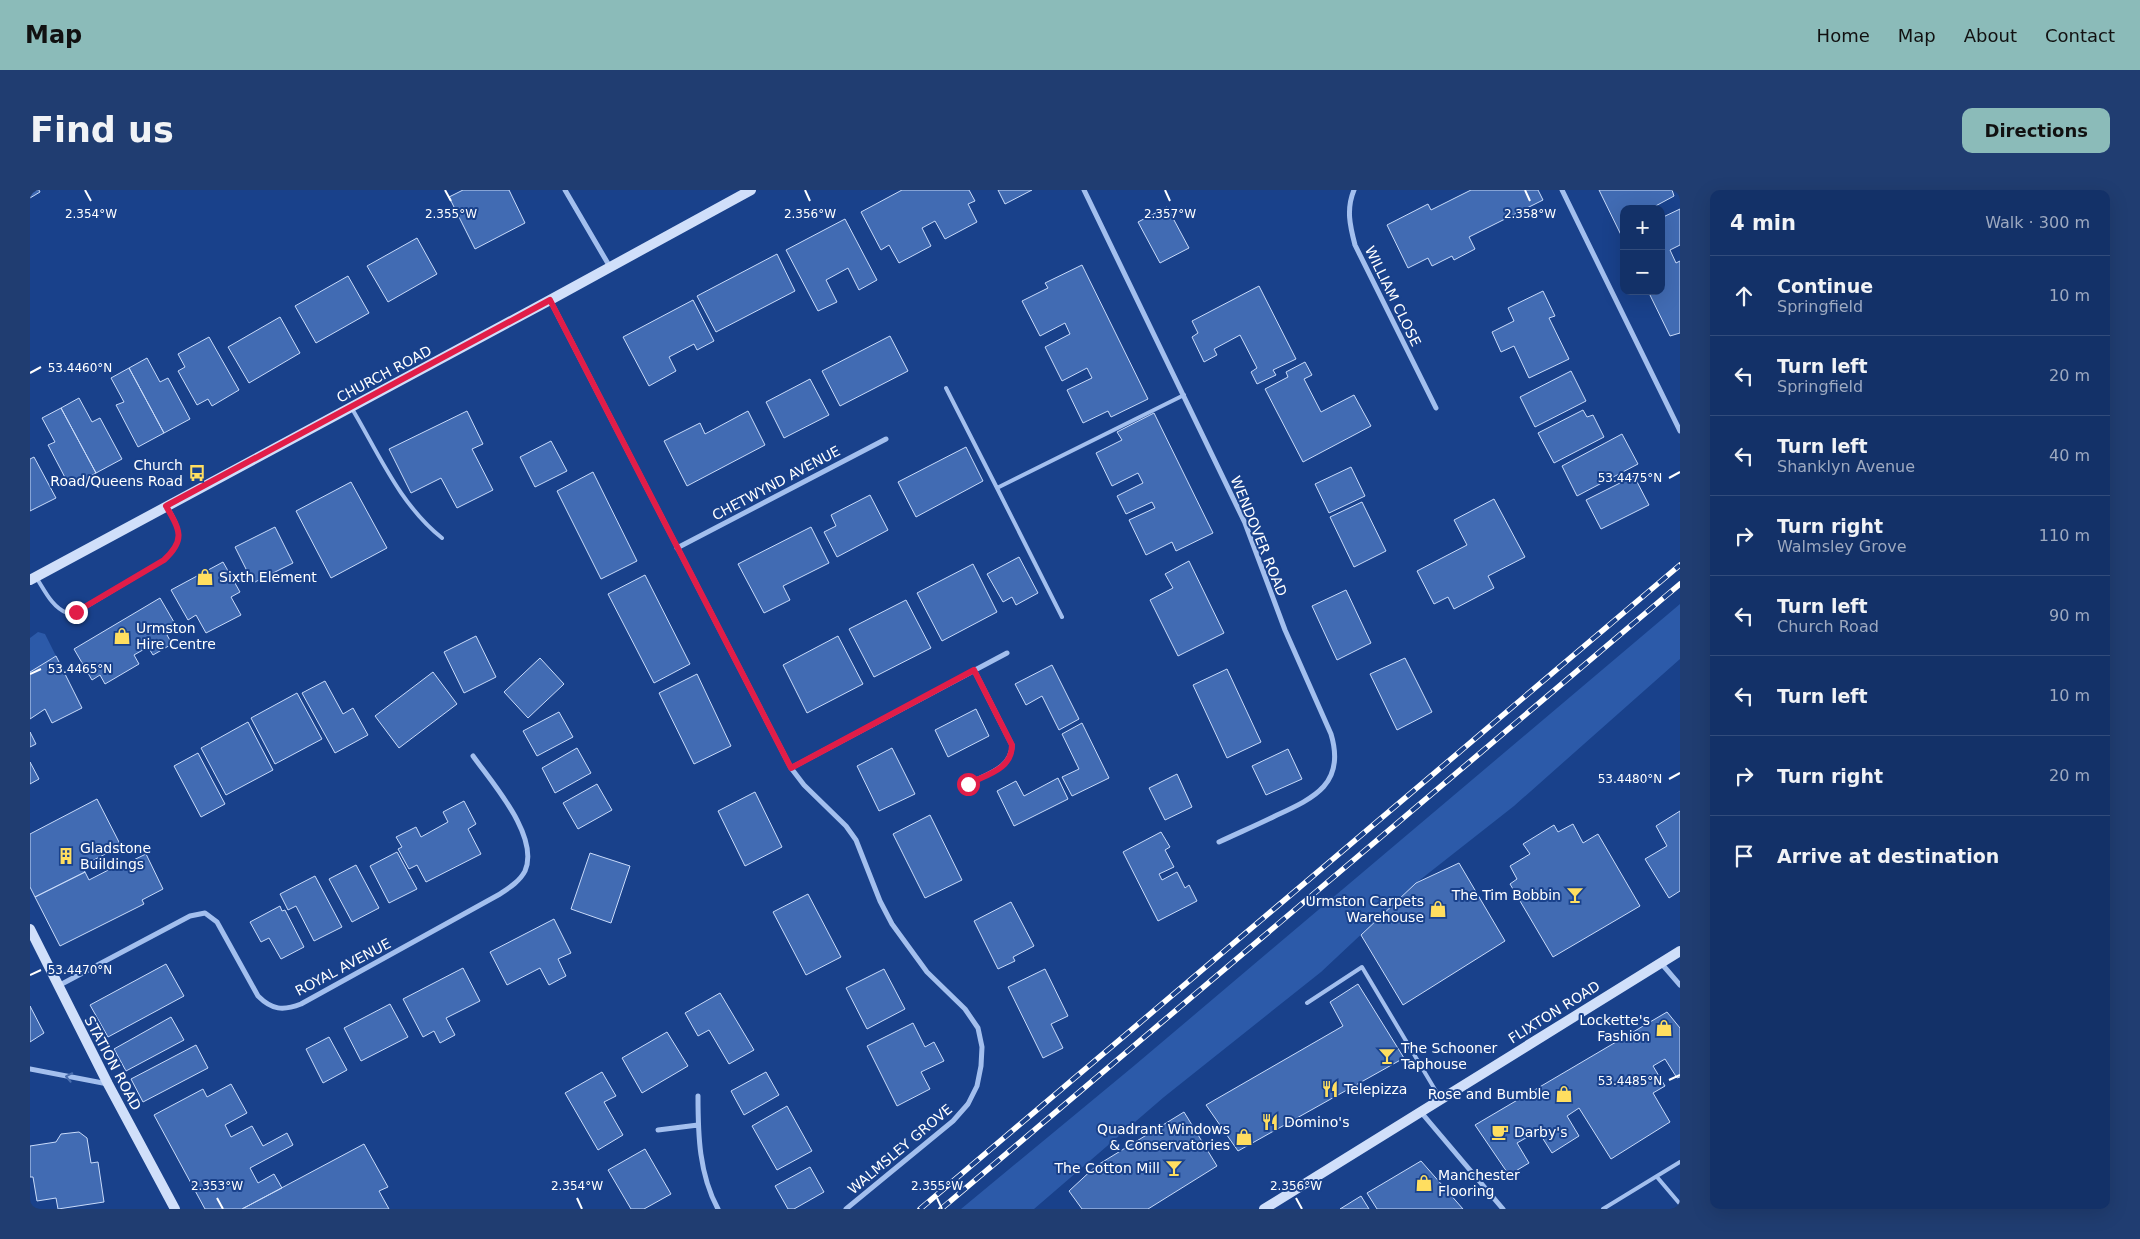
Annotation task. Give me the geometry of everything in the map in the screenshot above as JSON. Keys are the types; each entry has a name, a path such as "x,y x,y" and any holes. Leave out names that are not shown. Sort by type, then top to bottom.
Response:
{"main road":[{"name":"CHURCH ROAD","path":"33,579 751,190"},
{"name":"STATION ROAD","path":"30,929 108,1084 175,1209"},
{"name":"FLIXTON ROAD","path":"1264,1209 1420,1110 1680,951"}],"street":[{"path":"565,190 611,267"},
{"name":"WENDOVER ROAD","path":"1084,190 1245,523 1285,630 1331,734 1335,748 1335,762 1331,776 1323,788 1309,800 1219,842"},
{"name":"WILLIAM CLOSE","path":"1354,190 1349,202 1350,224 1355,245 1436,408"},
{"path":"1562,190 1680,431"},
{"name":"WALMSLEY GROVE","path":"550,300 791,768 804,785 846,826 856,840 880,901 892,924 927,972 965,1009 978,1028 982,1047 981,1066 977,1086 968,1104 953,1121 846,1209"},
{"name":"CHETWYND AVENUE","path":"677,548 886,439"},
{"path":"791,768 1007,653"},
{"path":"968,784 1007,764 1012,755 1012,745 974,670"},
{"name":"ROYAL AVENUE","path":"58,986 190,916 204,913 218,922 258,996 266,1005 277,1009 289,1008 301,1004 500,894 514,884 524,872 528,860 527,843 519,824 506,803 473,756"},
{"path":"1660,963 1680,986"},
{"path":"30,1070 108,1084"},
{"path":"698,1096 698,1125 702,1170 708,1191 718,1209"},
{"path":"1420,1110 1503,1209"},
{"path":"658,1130 698,1125"}],"lane":[{"path":"946,388 1062,617"},
{"path":"997,488 1184,395"},
{"path":"351,407 404,498 426,525 442,538"},
{"path":"33,579 60,610 67,613 84,608 164,560 172,552 178,544 178,527 166,506"},
{"path":"1307,1003 1362,967 1440,1098"},
{"path":"1603,1209 1680,1162"},
{"path":"1657,1176 1680,1204"}],"shaded area":[{"path":"1680,604 1680,659 1514,806 1416,883 1321,972 1164,1097 1034,1209 961,1209 1135,1065"},
{"path":"38,632 45,634 56,656 30,672 30,638"}],"building":[{"path":"30,190 39,190 40,192 30,198"},
{"path":"463,190 509,190 525,223 475,249 449,197"},
{"path":"902,190 969,190 975,201 968,204 977,222 945,239 935,221 922,228 931,246 899,263 889,245 881,250 861,212"},
{"path":"998,190 1032,190 1005,204"},
{"path":"1471,190 1538,190 1543,200 1469,237 1475,249 1454,260 1452,256 1432,266 1428,258 1408,268 1387,225 1428,204 1431,210"},
{"path":"1599,190 1672,190 1674,196 1657,205 1620,205 1620,233"},
{"path":"1167,207 1189,248 1160,263 1138,222"},
{"path":"1680,209 1680,245 1670,250 1676,263 1680,261 1680,333 1670,336 1650,295 1665,295 1665,216"},
{"path":"845,219 877,280 859,290 848,268 826,280 837,302 818,311 786,250"},
{"path":"417,238 437,274 388,302 367,266"},
{"path":"777,254 795,291 716,332 697,296"},
{"path":"1082,265 1148,399 1111,417 1108,411 1083,423 1067,390 1092,378 1087,368 1062,381 1045,347 1070,334 1065,323 1040,336 1022,301 1048,288 1045,283"},
{"path":"348,276 369,313 316,343 295,306"},
{"path":"1259,286 1296,359 1273,370 1276,375 1257,384 1251,372 1257,368 1240,335 1214,349 1217,355 1204,362 1192,337 1198,333 1192,321"},
{"path":"1543,291 1555,316 1549,318 1569,359 1529,378 1514,346 1501,352 1492,332 1514,321 1508,308"},
{"path":"693,300 714,341 697,350 694,344 669,357 676,371 649,386 623,337"},
{"path":"280,317 300,353 249,383 228,347"},
{"path":"890,336 908,371 840,406 822,371"},
{"path":"209,337 239,390 212,406 208,399 197,405 178,371 185,367 178,354"},
{"path":"147,358 160,382 168,378 190,419 164,433 129,368"},
{"path":"1305,362 1312,375 1304,379 1321,412 1354,395 1371,426 1303,462 1265,389 1288,377 1286,372"},
{"path":"129,368 164,433 138,447 116,405 124,402 111,378"},
{"path":"1571,371 1586,401 1535,427 1520,397"},
{"path":"810,379 829,415 784,438 766,402"},
{"path":"79,398 92,422 100,418 122,459 96,473 61,408"},
{"path":"61,408 96,473 70,487 48,445 55,442 42,418"},
{"path":"1583,410 1587,417 1593,415 1604,437 1554,463 1538,433"},
{"path":"467,411 483,444 472,449 493,490 457,508 441,478 411,493 389,449"},
{"path":"748,411 765,445 687,486 664,441 700,423 705,434"},
{"path":"1154,413 1213,533 1176,551 1172,542 1146,555 1129,520 1155,508 1152,502 1126,514 1117,496 1143,483 1138,473 1112,486 1096,453 1122,440 1117,432"},
{"path":"1622,434 1638,464 1577,496 1562,466"},
{"path":"551,441 567,471 535,487 520,457"},
{"path":"966,447 983,481 916,517 898,482"},
{"path":"34,457 56,498 30,511 30,459"},
{"path":"1351,467 1365,496 1329,513 1315,484"},
{"path":"593,472 637,561 601,579 557,491"},
{"path":"1634,476 1649,505 1601,529 1586,500"},
{"path":"351,482 387,548 331,578 296,511"},
{"path":"870,495 888,530 837,557 824,532 836,526 831,515"},
{"path":"1494,499 1525,557 1488,576 1494,588 1454,609 1448,597 1434,604 1417,571 1467,545 1454,520"},
{"path":"1362,502 1386,551 1354,567 1330,517"},
{"path":"275,527 293,563 253,583 235,547"},
{"path":"811,527 829,563 783,586 790,600 764,613 738,564"},
{"path":"1019,557 1038,593 1016,605 1012,597 1003,602 987,574"},
{"path":"1189,561 1224,633 1178,656 1150,600 1173,588 1165,574"},
{"path":"223,562 240,592 231,597 241,615 206,633 196,615 188,620 171,590"},
{"path":"973,564 997,612 942,641 917,593"},
{"path":"645,575 690,664 654,683 608,594"},
{"path":"1346,590 1371,643 1337,660 1312,606"},
{"path":"160,598 178,629 167,635 172,644 153,655 148,647 134,655 139,664 105,684 100,675 92,680 74,649"},
{"path":"906,600 931,648 874,677 849,629"},
{"path":"476,636 496,677 464,693 444,652"},
{"path":"838,636 863,684 807,713 783,665"},
{"path":"56,656 82,708 52,723 45,709 30,719 30,672"},
{"path":"540,658 564,684 528,718 504,692"},
{"path":"1405,658 1432,712 1397,730 1370,674"},
{"path":"1052,665 1079,719 1059,730 1042,696 1026,705 1015,684"},
{"path":"1227,669 1261,742 1227,758 1193,685"},
{"path":"433,672 457,704 399,748 375,716"},
{"path":"697,674 731,746 694,764 659,693"},
{"path":"325,681 343,714 353,708 368,735 335,753 302,693"},
{"path":"297,693 322,739 275,764 251,718"},
{"path":"976,709 989,736 948,757 935,730"},
{"path":"559,712 573,737 537,756 523,731"},
{"path":"248,722 273,770 226,795 201,748"},
{"path":"1082,723 1109,778 1072,796 1062,777 1079,769 1062,734"},
{"path":"30,732 36,744 30,747"},
{"path":"577,748 591,773 555,793 542,768"},
{"path":"892,748 915,794 879,811 857,766"},
{"path":"1288,749 1302,779 1266,795 1252,766"},
{"path":"198,753 225,804 201,817 174,766"},
{"path":"30,762 39,779 30,784"},
{"path":"1177,774 1192,807 1165,820 1149,788"},
{"path":"1058,778 1068,799 1014,826 997,791 1016,781 1024,796"},
{"path":"597,784 612,810 578,829 563,803"},
{"path":"755,792 782,847 745,866 718,811"},
{"name":"Gladstone Buildings","path":"97,799 121,846 82,866 85,872 35,897 30,887 30,834"},
{"path":"464,801 476,824 468,829 481,854 426,882 417,865 409,869 398,849 402,847 396,837 416,827 421,837 448,822 443,812"},
{"path":"1680,811 1680,891 1669,898 1645,859 1667,846 1656,826"},
{"path":"930,815 962,880 925,898 893,834"},
{"name":"The Tim Bobbin","path":"1573,824 1583,843 1598,834 1640,906 1553,957 1510,884 1517,879 1510,866 1530,854 1523,844 1554,825 1558,832"},
{"path":"1161,832 1170,847 1165,850 1174,867 1159,874 1162,880 1177,872 1185,888 1189,885 1197,901 1158,921 1123,852"},
{"path":"397,852 417,889 389,903 370,866"},
{"path":"590,853 630,866 611,923 571,909"},
{"path":"146,854 163,889 142,900 144,904 60,946 35,897 85,872 89,880 122,863 123,865"},
{"name":"Urmston Carpets Warehouse","path":"1459,863 1505,941 1403,1005 1361,935 1416,883"},
{"path":"356,865 379,908 352,922 329,879"},
{"path":"315,876 342,927 314,941 296,906 288,910 280,894"},
{"path":"808,894 841,957 806,975 773,912"},
{"path":"1011,902 1034,946 1013,957 1015,961 998,969 974,921"},
{"path":"280,906 282,911 285,910 304,947 281,959 269,938 261,942 250,922"},
{"path":"554,919 571,953 558,959 566,976 549,985 540,968 507,985 490,952"},
{"path":"166,964 184,996 108,1037 90,1005"},
{"path":"463,968 480,1001 446,1018 455,1035 440,1043 434,1031 423,1037 403,999"},
{"path":"884,969 905,1009 867,1029 846,988"},
{"path":"1045,969 1068,1016 1051,1024 1063,1048 1043,1058 1008,987"},
{"path":"1358,984 1404,1058 1238,1151 1206,1105 1343,1026 1330,1002"},
{"path":"720,993 754,1050 729,1064 709,1030 698,1036 685,1013"},
{"path":"390,1004 408,1037 361,1061 344,1028"},
{"path":"30,1006 44,1033 30,1042"},
{"path":"1667,1012 1680,1028 1680,1077 1677,1078 1665,1059 1653,1066 1665,1086 1653,1093 1670,1122 1611,1159 1579,1108 1567,1116 1579,1136 1552,1153 1538,1131 1517,1143 1529,1163 1509,1175 1475,1125"},
{"path":"171,1017 184,1040 126,1071 114,1049"},
{"path":"913,1023 925,1047 934,1042 944,1061 921,1072 930,1089 897,1106 867,1046"},
{"path":"667,1032 688,1066 642,1093 622,1058"},
{"path":"329,1037 347,1070 323,1083 306,1049"},
{"path":"196,1045 208,1068 143,1102 131,1079"},
{"path":"602,1072 616,1096 604,1102 623,1135 598,1150 565,1093"},
{"path":"766,1072 779,1095 744,1115 731,1091"},
{"path":"231,1084 247,1113 225,1125 231,1137 252,1126 263,1146 287,1133 293,1145 250,1168 258,1183 274,1174 282,1188 242,1209 205,1209 154,1115 203,1089 207,1097"},
{"path":"787,1106 812,1151 777,1170 752,1126"},
{"path":"1184,1112 1217,1166 1148,1209 1082,1209 1069,1191 1096,1166"},
{"path":"79,1132 87,1138 91,1163 98,1162 104,1202 58,1209 56,1198 37,1201 33,1177 30,1177 30,1146 56,1142 61,1134"},
{"path":"364,1144 388,1187 379,1191 389,1209 242,1209"},
{"path":"645,1149 671,1194 644,1209 631,1209 608,1170"},
{"path":"1421,1161 1463,1209 1377,1209 1367,1193"},
{"path":"810,1167 824,1192 794,1209 788,1209 775,1186"},
{"path":"1361,1196 1369,1209 1340,1209"}],"railway":[{"path":"920,1209 1680,565"},
{"path":"941,1209 1680,584"}],"place":[{"name":"Church Road/Queens Road","path":"197,473"},
{"name":"Sixth Element","path":"205,577"},
{"name":"Urmston Hire Centre","path":"122,636"},
{"name":"Gladstone Buildings","path":"66,856"},
{"name":"The Tim Bobbin","path":"1575,895"},
{"name":"Urmston Carpets Warehouse","path":"1438,909"},
{"name":"Lockette's Fashion","path":"1664,1028"},
{"name":"The Schooner Taphouse","path":"1387,1056"},
{"name":"Telepizza","path":"1330,1089"},
{"name":"Rose and Bumble","path":"1564,1094"},
{"name":"Domino's","path":"1270,1122"},
{"name":"Darby's","path":"1500,1132"},
{"name":"Quadrant Windows & Conservatories","path":"1244,1137"},
{"name":"The Cotton Mill","path":"1174,1168"},
{"name":"Manchester Flooring","path":"1424,1183"}],"route":[{"path":"76,612 164,560 172,552 178,544 178,527 166,506 550,300 791,768 974,670 1012,745 1012,755 1007,764 968,784"}]}
